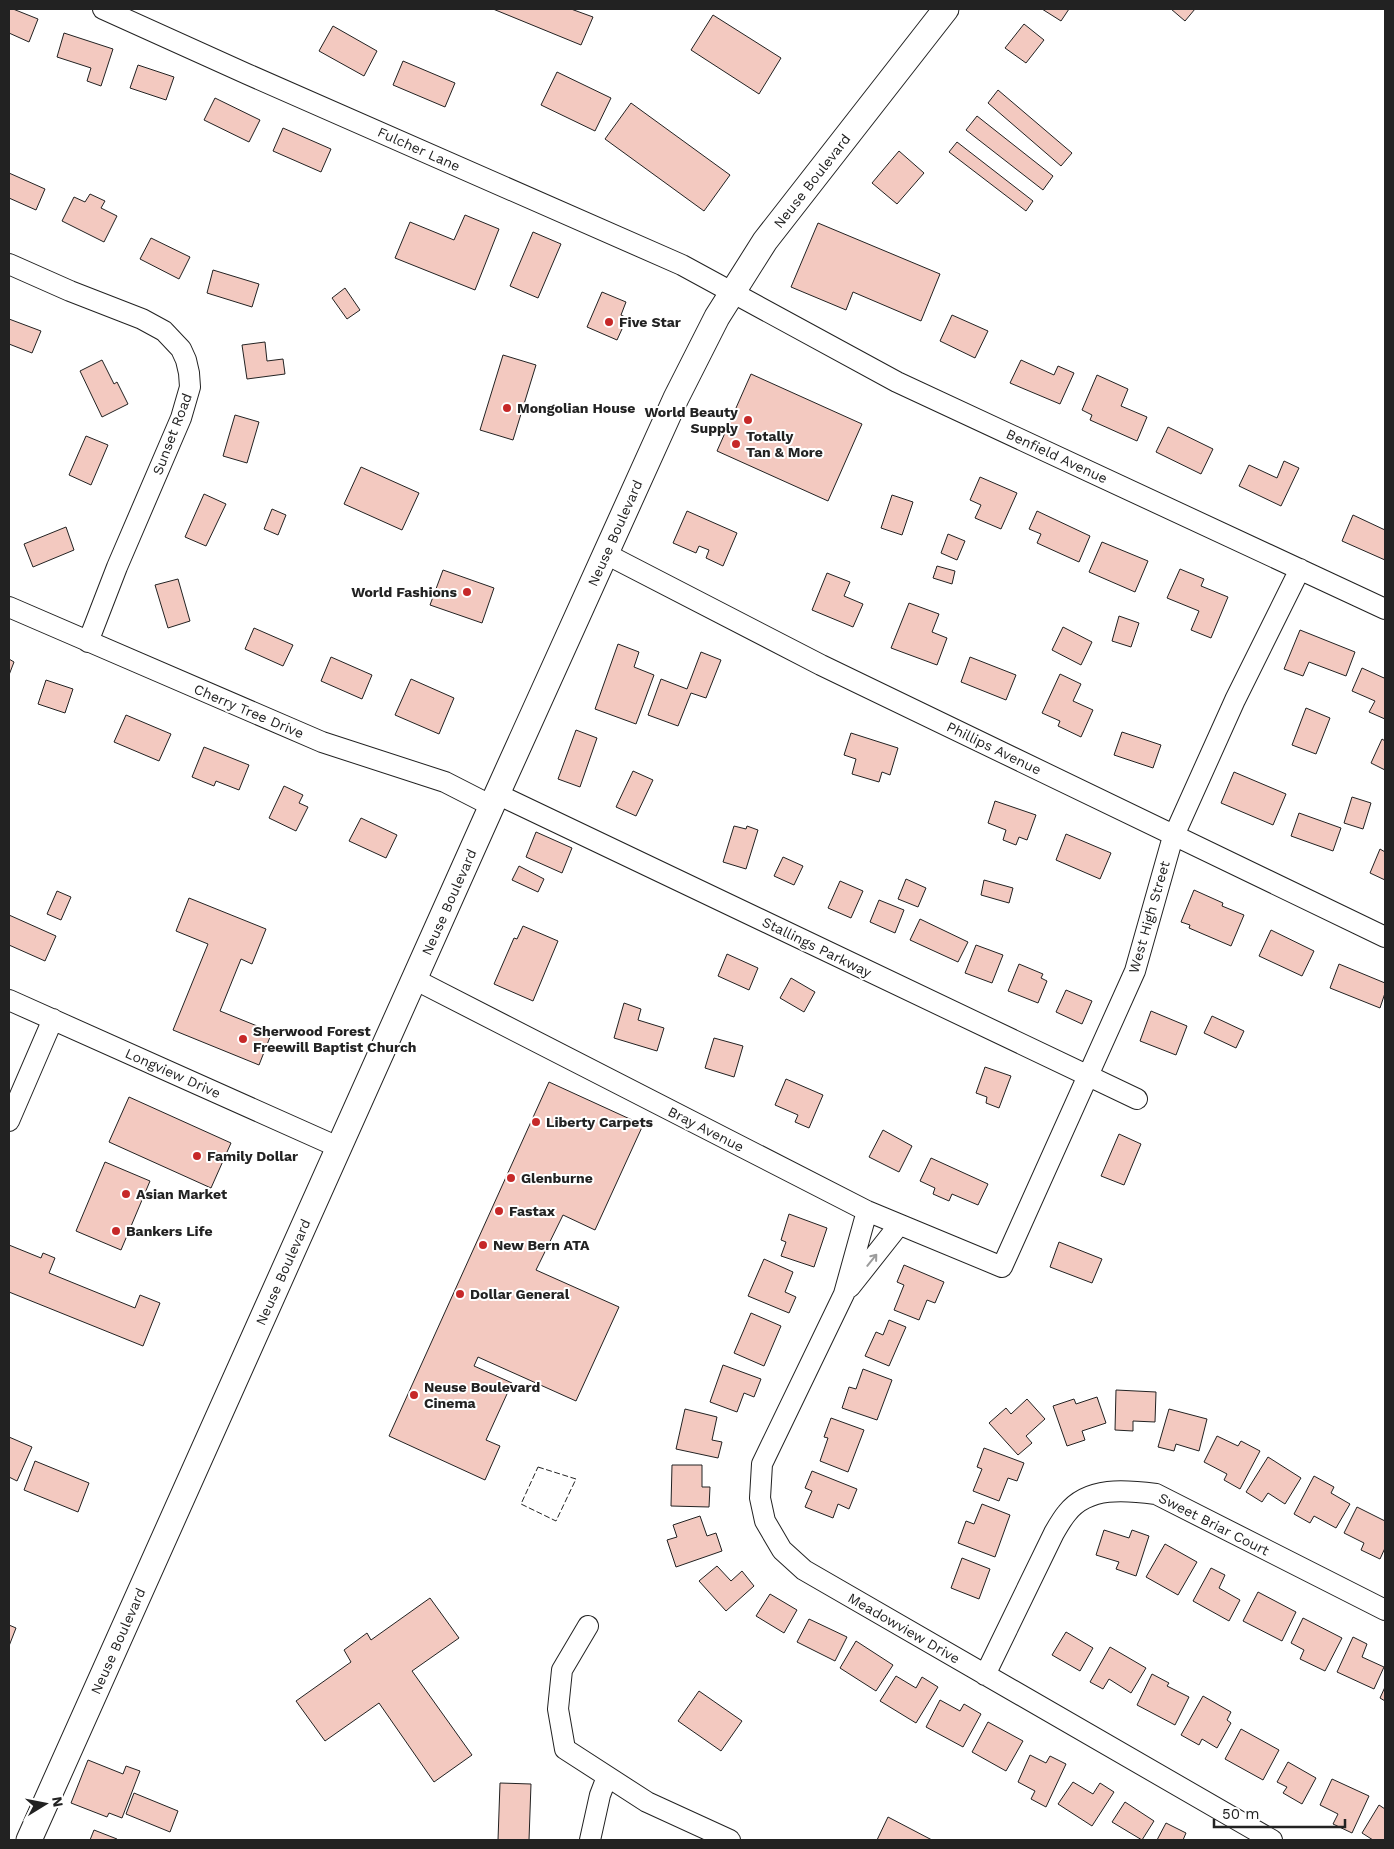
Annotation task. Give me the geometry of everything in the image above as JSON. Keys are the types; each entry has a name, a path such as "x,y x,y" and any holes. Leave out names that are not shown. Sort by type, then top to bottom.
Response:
{"main road":[{"name":"Neuse Boulevard","path":"29,1840 338,1147 676,398 717,317 765,241 946,9"}],"street":[{"name":"Fulcher Lane","path":"103,9 682,265 732,293"},
{"name":"Sunset Road","path":"9,264 70,292 142,319 164,331 181,349 189,373 190,387 181,418 117,567 88,642"},
{"name":"Benfield Avenue","path":"732,293 897,382 1385,610"},
{"name":"Phillips Avenue","path":"606,554 821,665 1175,834 1385,937"},
{"name":"West High Street","path":"1002,1268 1135,971 1150,922 1161,876 1175,834 1235,700 1300,569"},
{"name":"Cherry Tree Drive","path":"9,608 322,742 494,800"},
{"name":"Stallings Parkway","path":"494,800 1137,1099"},
{"name":"Bray Avenue","path":"414,979 867,1211 1002,1268"},
{"name":"Longview Drive","path":"9,1000 338,1147"},
{"path":"9,1121 53,1019"},
{"name":"Meadowview Drive","path":"867,1211 844,1294 762,1464 760,1498 765,1520 782,1550 804,1570 1272,1840"},
{"name":"Meadowview Drive","path":"844,1294 899,1225"},
{"name":"Sweet Briar Court","path":"985,1675 1054,1532 1068,1511 1089,1496 1123,1490 1156,1494 1385,1610"},
{"path":"588,1626 562,1670 558,1709 565,1749 648,1802 730,1840"},
{"path":"590,1840 600,1795 607,1777"}],"building":[{"path":"9,9 38,19 29,42 9,33"},
{"path":"493,9 571,9 593,17 581,45"},
{"path":"1042,9 1069,9 1061,21"},
{"path":"1171,9 1195,9 1185,21"},
{"path":"713,15 781,58 759,94 691,50"},
{"path":"1024,24 1044,40 1026,63 1005,48"},
{"path":"333,26 377,51 364,76 319,51"},
{"path":"64,33 113,49 101,86 87,81 91,68 57,57"},
{"path":"403,61 455,83 445,107 393,85"},
{"path":"138,65 174,77 166,100 130,88"},
{"path":"557,72 611,98 595,131 541,105"},
{"path":"998,90 1072,153 1061,166 988,103"},
{"path":"215,98 260,120 249,142 204,120"},
{"path":"631,103 730,175 704,211 605,139"},
{"path":"977,116 1053,176 1043,190 966,130"},
{"path":"283,128 331,149 321,172 273,151"},
{"path":"957,142 1033,201 1026,211 949,152"},
{"path":"899,151 924,173 897,204 872,183"},
{"path":"9,173 45,189 36,210 9,198"},
{"path":"90,194 105,201 101,208 117,216 104,242 62,221 74,197 85,202"},
{"path":"465,215 499,229 475,290 395,258 410,222 454,240"},
{"path":"818,223 940,274 921,321 853,292 846,310 791,287"},
{"path":"533,232 561,244 538,298 510,286"},
{"path":"151,238 190,257 179,279 140,259"},
{"path":"213,270 259,284 252,307 207,293"},
{"path":"345,288 360,310 347,319 332,298"},
{"path":"602,292 626,302 621,315 627,318 617,340 587,327"},
{"path":"952,315 988,331 975,358 940,341"},
{"path":"9,319 41,331 32,353 9,344"},
{"path":"265,342 267,361 283,359 285,374 247,379 242,345"},
{"path":"503,355 536,365 513,440 480,430"},
{"path":"102,360 114,384 117,382 128,404 102,417 80,371"},
{"path":"1021,360 1054,375 1058,366 1074,373 1060,404 1010,383"},
{"path":"751,374 862,424 828,501 717,451"},
{"path":"1097,375 1128,389 1121,406 1147,417 1137,441 1090,420 1092,415 1082,410"},
{"path":"235,415 259,422 247,463 223,456"},
{"path":"1168,427 1213,449 1201,474 1156,452"},
{"path":"86,436 108,445 91,485 69,475"},
{"path":"1284,461 1299,468 1281,506 1239,486 1249,465 1277,478"},
{"path":"361,467 419,493 402,530 344,504"},
{"path":"980,477 1017,493 1001,529 975,518 981,505 970,500"},
{"path":"204,494 226,504 206,546 185,537"},
{"path":"892,495 913,502 902,535 881,528"},
{"path":"272,509 286,515 278,535 264,529"},
{"path":"687,511 737,533 723,566 706,558 709,550 699,546 696,553 673,543"},
{"path":"1037,511 1090,536 1079,562 1037,543 1041,534 1029,529"},
{"path":"1353,515 1385,530 1385,560 1342,541"},
{"path":"66,527 74,550 33,567 24,544"},
{"path":"948,534 965,541 957,560 941,553"},
{"path":"1102,542 1148,561 1135,592 1089,572"},
{"path":"937,566 955,571 952,584 933,578"},
{"path":"1180,569 1204,579 1201,586 1228,597 1211,638 1191,630 1199,611 1167,598"},
{"path":"443,570 494,588 482,623 430,605"},
{"path":"827,573 850,582 844,596 863,604 853,627 812,610"},
{"path":"178,579 190,621 168,628 155,585"},
{"path":"909,603 939,614 932,632 947,638 937,665 891,648"},
{"path":"1119,616 1139,623 1131,647 1112,641"},
{"path":"1063,627 1092,642 1081,665 1052,650"},
{"path":"254,628 293,645 283,666 245,649"},
{"path":"1300,630 1355,652 1346,676 1309,662 1303,676 1284,669"},
{"path":"618,644 639,652 634,667 654,675 636,724 595,709"},
{"path":"701,652 721,660 706,698 691,693 678,726 648,715 661,679 687,689"},
{"path":"331,657 372,675 362,699 321,681"},
{"path":"970,657 1016,675 1006,700 961,682"},
{"path":"9,659 14,662 9,675"},
{"path":"1362,668 1384,678 1385,675 1385,719 1369,712 1375,701 1352,691"},
{"path":"1060,674 1081,684 1073,701 1093,710 1081,737 1058,726 1060,721 1042,713"},
{"path":"411,679 454,698 439,734 395,715"},
{"path":"46,680 73,689 65,713 38,704"},
{"path":"1306,708 1330,718 1316,754 1292,745"},
{"path":"126,715 171,734 159,761 114,742"},
{"path":"576,730 597,738 580,787 558,779"},
{"path":"1122,732 1161,745 1153,768 1114,755"},
{"path":"851,733 898,748 890,775 882,772 879,782 852,774 856,759 844,755"},
{"path":"1382,739 1385,741 1385,770 1371,763"},
{"path":"204,747 249,765 239,790 216,781 214,786 192,777"},
{"path":"633,771 653,780 636,816 616,807"},
{"path":"1234,772 1286,794 1273,825 1221,803"},
{"path":"284,786 303,795 299,803 308,807 296,831 269,818"},
{"path":"1352,797 1371,803 1363,829 1344,823"},
{"path":"995,801 1036,815 1027,840 1019,837 1016,845 1003,840 1006,830 988,823"},
{"path":"1299,813 1341,828 1333,851 1291,836"},
{"path":"361,818 397,835 386,858 349,841"},
{"path":"734,826 746,829 747,826 758,830 746,869 723,862"},
{"path":"536,832 572,848 562,873 526,857"},
{"path":"1066,834 1111,853 1100,879 1056,860"},
{"path":"1380,849 1385,852 1385,880 1370,873"},
{"path":"783,857 803,866 794,885 774,876"},
{"path":"519,866 544,879 538,892 512,880"},
{"path":"906,879 926,888 918,907 898,899"},
{"path":"984,880 1013,888 1009,903 981,895"},
{"path":"840,881 863,891 851,918 828,908"},
{"path":"1194,890 1223,903 1222,906 1244,915 1231,946 1189,928 1190,925 1181,922"},
{"path":"57,891 71,897 61,920 47,914"},
{"path":"189,898 266,929 252,964 241,959 220,1011 272,1032 259,1065 173,1030 208,944 176,931"},
{"path":"879,900 904,910 895,933 870,922"},
{"path":"9,915 56,936 45,961 9,945"},
{"path":"920,919 968,942 958,962 910,940"},
{"path":"523,926 558,941 533,1001 494,984 514,938 517,939"},
{"path":"1271,930 1314,951 1302,976 1259,956"},
{"path":"976,945 1003,955 992,983 965,973"},
{"path":"727,954 758,968 749,990 718,976"},
{"path":"1019,964 1043,974 1041,978 1047,981 1038,1003 1008,991"},
{"path":"1339,964 1385,983 1385,993 1380,1008 1330,988"},
{"path":"791,978 815,992 804,1012 780,998"},
{"path":"1066,990 1092,1001 1082,1024 1056,1012"},
{"path":"624,1003 641,1009 638,1020 664,1028 657,1051 614,1038"},
{"path":"1151,1011 1187,1026 1176,1055 1140,1041"},
{"path":"1212,1016 1244,1031 1236,1048 1204,1033"},
{"path":"714,1038 743,1046 734,1077 705,1068"},
{"path":"985,1067 1011,1076 999,1108 986,1103 987,1097 976,1093"},
{"path":"786,1079 823,1095 809,1128 795,1122 798,1115 775,1105"},
{"path":"549,1082 643,1125 595,1230 563,1215 536,1270 619,1307 576,1401 478,1357 474,1366 512,1383 486,1440 500,1446 485,1480 389,1436"},
{"path":"129,1097 231,1143 211,1188 109,1142"},
{"path":"883,1130 912,1146 899,1172 869,1157"},
{"path":"1119,1134 1141,1144 1124,1185 1101,1176"},
{"path":"931,1158 988,1184 978,1205 952,1194 949,1201 933,1194 935,1188 920,1181"},
{"path":"105,1162 150,1181 121,1250 76,1231"},
{"path":"789,1214 827,1228 814,1267 781,1256 786,1242 781,1240"},
{"path":"1059,1242 1102,1259 1092,1283 1050,1267"},
{"path":"9,1245 41,1258 43,1253 55,1258 49,1273 135,1308 140,1295 160,1303 143,1346 9,1292"},
{"path":"764,1259 793,1272 785,1292 796,1297 789,1313 748,1296"},
{"path":"904,1265 944,1282 935,1303 927,1300 919,1320 894,1310 904,1285 897,1282"},
{"path":"751,1313 781,1326 764,1366 734,1353"},
{"path":"889,1320 906,1327 889,1366 865,1356 876,1332 883,1335"},
{"path":"723,1365 761,1379 754,1397 744,1393 737,1412 710,1402"},
{"path":"863,1369 892,1380 877,1420 842,1408 849,1387 856,1389"},
{"path":"1116,1390 1156,1392 1155,1422 1133,1421 1133,1431 1115,1430"},
{"path":"1097,1397 1106,1423 1082,1431 1085,1440 1067,1446 1053,1406 1074,1399 1076,1404"},
{"path":"1027,1399 1045,1419 1026,1436 1032,1443 1018,1455 989,1423 1006,1408 1011,1414"},
{"path":"685,1409 717,1417 712,1440 722,1442 718,1458 676,1449"},
{"path":"1169,1409 1207,1419 1199,1451 1176,1444 1174,1451 1158,1447"},
{"path":"831,1418 864,1430 848,1472 820,1461 828,1438 824,1437"},
{"path":"1217,1436 1238,1446 1241,1441 1260,1451 1240,1489 1224,1480 1227,1474 1204,1462"},
{"path":"9,1437 32,1447 17,1481 9,1477"},
{"path":"984,1448 1024,1463 1017,1481 1008,1478 999,1501 973,1491 982,1469 977,1467"},
{"path":"1268,1457 1301,1478 1285,1504 1268,1493 1262,1502 1246,1492"},
{"path":"35,1461 89,1483 78,1512 24,1490"},
{"path":"672,1465 702,1465 702,1487 710,1487 709,1507 671,1506"},
{"path":"812,1471 857,1489 849,1509 838,1504 833,1518 805,1507 812,1491 805,1488"},
{"path":"1314,1476 1334,1487 1331,1493 1350,1504 1336,1528 1314,1516 1310,1523 1294,1514"},
{"path":"982,1504 1010,1515 995,1557 958,1543 966,1521 974,1524"},
{"path":"1357,1507 1385,1521 1385,1548 1380,1559 1361,1550 1364,1543 1344,1533"},
{"path":"700,1516 707,1536 716,1533 722,1551 676,1567 667,1540 677,1537 673,1525"},
{"path":"1104,1530 1129,1538 1132,1530 1149,1536 1136,1576 1116,1569 1119,1562 1096,1555"},
{"path":"1165,1544 1197,1562 1178,1595 1146,1577"},
{"path":"962,1558 990,1569 979,1599 951,1588"},
{"path":"717,1566 731,1581 742,1571 754,1586 726,1611 699,1581"},
{"path":"1211,1568 1225,1575 1219,1588 1240,1600 1229,1621 1193,1601"},
{"path":"1258,1592 1296,1612 1282,1641 1243,1621"},
{"path":"770,1594 797,1610 784,1633 756,1616"},
{"path":"430,1598 459,1638 412,1671 472,1755 434,1782 379,1703 325,1741 296,1701 351,1662 344,1650 367,1633 371,1640"},
{"path":"1303,1618 1342,1638 1325,1671 1300,1659 1304,1650 1291,1643"},
{"path":"809,1619 847,1637 835,1661 797,1642"},
{"path":"9,1625 16,1628 9,1646"},
{"path":"1066,1632 1093,1648 1080,1671 1052,1655"},
{"path":"1353,1637 1367,1644 1362,1657 1384,1667 1374,1689 1337,1672"},
{"path":"856,1641 893,1665 876,1691 840,1668"},
{"path":"1110,1647 1146,1668 1131,1693 1109,1679 1103,1689 1090,1682"},
{"path":"1152,1674 1169,1683 1167,1686 1189,1697 1175,1725 1137,1705"},
{"path":"896,1676 916,1688 922,1677 938,1687 916,1723 880,1701"},
{"path":"1385,1687 1385,1701 1380,1698"},
{"path":"699,1691 742,1721 721,1751 678,1721"},
{"path":"1203,1696 1231,1712 1227,1720 1231,1723 1217,1748 1202,1739 1199,1745 1181,1735"},
{"path":"940,1700 960,1711 964,1704 981,1714 963,1747 926,1727"},
{"path":"988,1722 1023,1741 1006,1771 972,1752"},
{"path":"1241,1729 1279,1750 1263,1780 1225,1759"},
{"path":"1030,1755 1046,1763 1050,1756 1066,1764 1046,1807 1031,1799 1035,1791 1018,1782"},
{"path":"88,1760 123,1774 126,1766 140,1771 122,1818 109,1813 107,1817 71,1803"},
{"path":"1288,1762 1316,1778 1302,1804 1283,1793 1287,1787 1277,1782"},
{"path":"1332,1779 1369,1796 1352,1833 1333,1824 1338,1814 1320,1805"},
{"path":"1073,1782 1093,1794 1100,1783 1114,1792 1092,1826 1058,1804"},
{"path":"500,1783 531,1784 529,1840 498,1840"},
{"path":"134,1793 178,1811 170,1832 126,1814"},
{"path":"1125,1802 1154,1821 1142,1840 1112,1822"},
{"path":"1379,1805 1385,1809 1385,1840 1373,1840 1362,1833"},
{"path":"888,1817 932,1840 877,1840"},
{"path":"1166,1823 1186,1833 1183,1840 1157,1840"},
{"path":"94,1830 117,1839 90,1840"}],"fence":[{"path":"538,1467 576,1479 556,1521 521,1504 538,1467"}],"place":[{"name":"Five Star","path":"609,322"},
{"name":"Mongolian House","path":"507,408"},
{"name":"World Beauty Supply","path":"748,420"},
{"name":"Totally Tan & More","path":"736,444"},
{"name":"World Fashions","path":"467,592"},
{"name":"Sherwood Forest Freewill Baptist Church","path":"243,1039"},
{"name":"Liberty Carpets","path":"536,1122"},
{"name":"Family Dollar","path":"197,1156"},
{"name":"Glenburne","path":"511,1178"},
{"name":"Asian Market","path":"126,1194"},
{"name":"Fastax","path":"499,1211"},
{"name":"Bankers Life","path":"116,1231"},
{"name":"New Bern ATA","path":"483,1245"},
{"name":"Dollar General","path":"460,1294"},
{"name":"Neuse Boulevard Cinema","path":"414,1395"}]}
